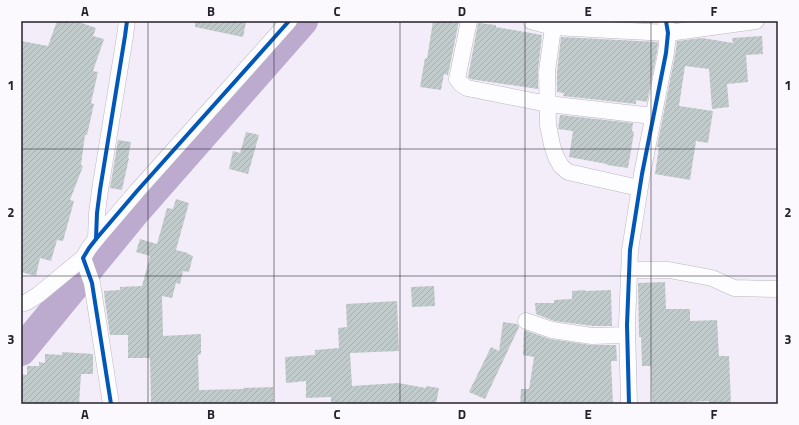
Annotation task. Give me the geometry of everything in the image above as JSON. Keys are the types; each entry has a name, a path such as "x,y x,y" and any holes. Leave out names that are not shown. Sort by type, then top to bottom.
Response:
{"street":[{"path":"96,239 100,190 127,21"},
{"path":"21,304 38,295 84,262 89,248 96,239 289,21"},
{"path":"469,21 457,79 460,84 467,88 548,104 653,116"},
{"path":"531,21 553,24 667,27 756,21"},
{"path":"553,24 547,71 548,124 552,145 561,166 568,172 639,188"},
{"path":"629,404 627,336 630,250 639,188 666,53 667,27"},
{"path":"84,262 92,282 111,404"},
{"path":"630,270 669,270 712,278 734,288 778,289"},
{"path":"526,321 552,330 592,336 627,336"}],"building":[{"path":"57,21 76,21 96,28 93,36 104,39 93,71 98,72 91,103 94,104 87,135 85,135 81,165 83,166 70,200 74,201 63,241 57,240 51,261 40,258 36,276 21,272 21,41 48,46"},
{"path":"195,21 246,22 243,37 195,27"},
{"path":"433,21 459,21 448,75 444,74 441,90 420,87 425,58 427,59"},
{"path":"620,21 657,21 657,23"},
{"path":"478,23 496,25 496,27 542,35 538,70 538,89 470,79 468,77"},
{"path":"762,36 763,54 746,55 748,82 727,84 729,107 712,109 709,69 685,66 679,106 713,111 708,143 696,141 690,180 655,174 659,147 657,147 677,41 702,38 733,43 732,38"},
{"path":"561,37 658,42 647,102 636,100 636,104 563,96 564,93 557,92 557,72"},
{"path":"560,115 633,123 632,131 634,132 628,168 569,157 573,131 558,129"},
{"path":"246,132 259,135 248,174 229,169 233,151 240,153"},
{"path":"118,140 131,142 122,190 110,188"},
{"path":"176,199 189,203 176,250 193,256 189,272 183,271 180,284 176,283 172,298 162,296 163,336 201,334 201,354 198,355 199,390 273,387 273,404 151,404 150,358 128,358 128,335 110,335 104,291 120,290 120,287 142,286 150,256 136,252 140,239 157,244 167,208 173,209"},
{"path":"665,282 666,309 690,309 690,321 717,320 719,356 729,356 731,404 709,404 709,401 652,404 651,366 642,366 641,337 639,337 638,283"},
{"path":"434,286 435,306 412,307 411,287"},
{"path":"611,290 612,326 593,326 554,321 536,314 535,303 554,303 554,300 572,299 572,291"},
{"path":"397,301 399,351 350,353 352,386 398,383 426,388 426,386 439,388 436,404 331,404 331,397 306,398 306,381 286,383 285,357 315,355 315,350 339,348 338,328 347,327 346,304"},
{"path":"503,322 517,324 519,327 485,399 469,392 491,347 499,351"},
{"path":"524,330 550,339 591,345 616,345 617,361 611,361 613,404 520,404 521,389 529,389 534,357 523,355"},
{"path":"62,352 93,354 93,374 81,374 79,404 21,404 21,374 27,375 27,366 39,366 39,362 45,363 45,354 62,355"}],"waterway":[{"path":"21,351 136,211 303,21"}],"cycle path":[{"path":"111,404 92,283 83,258 96,239 100,190 127,21"},
{"path":"96,239 289,21"},
{"path":"629,404 627,325 630,250 642,174 666,53 668,33 666,21"}]}
